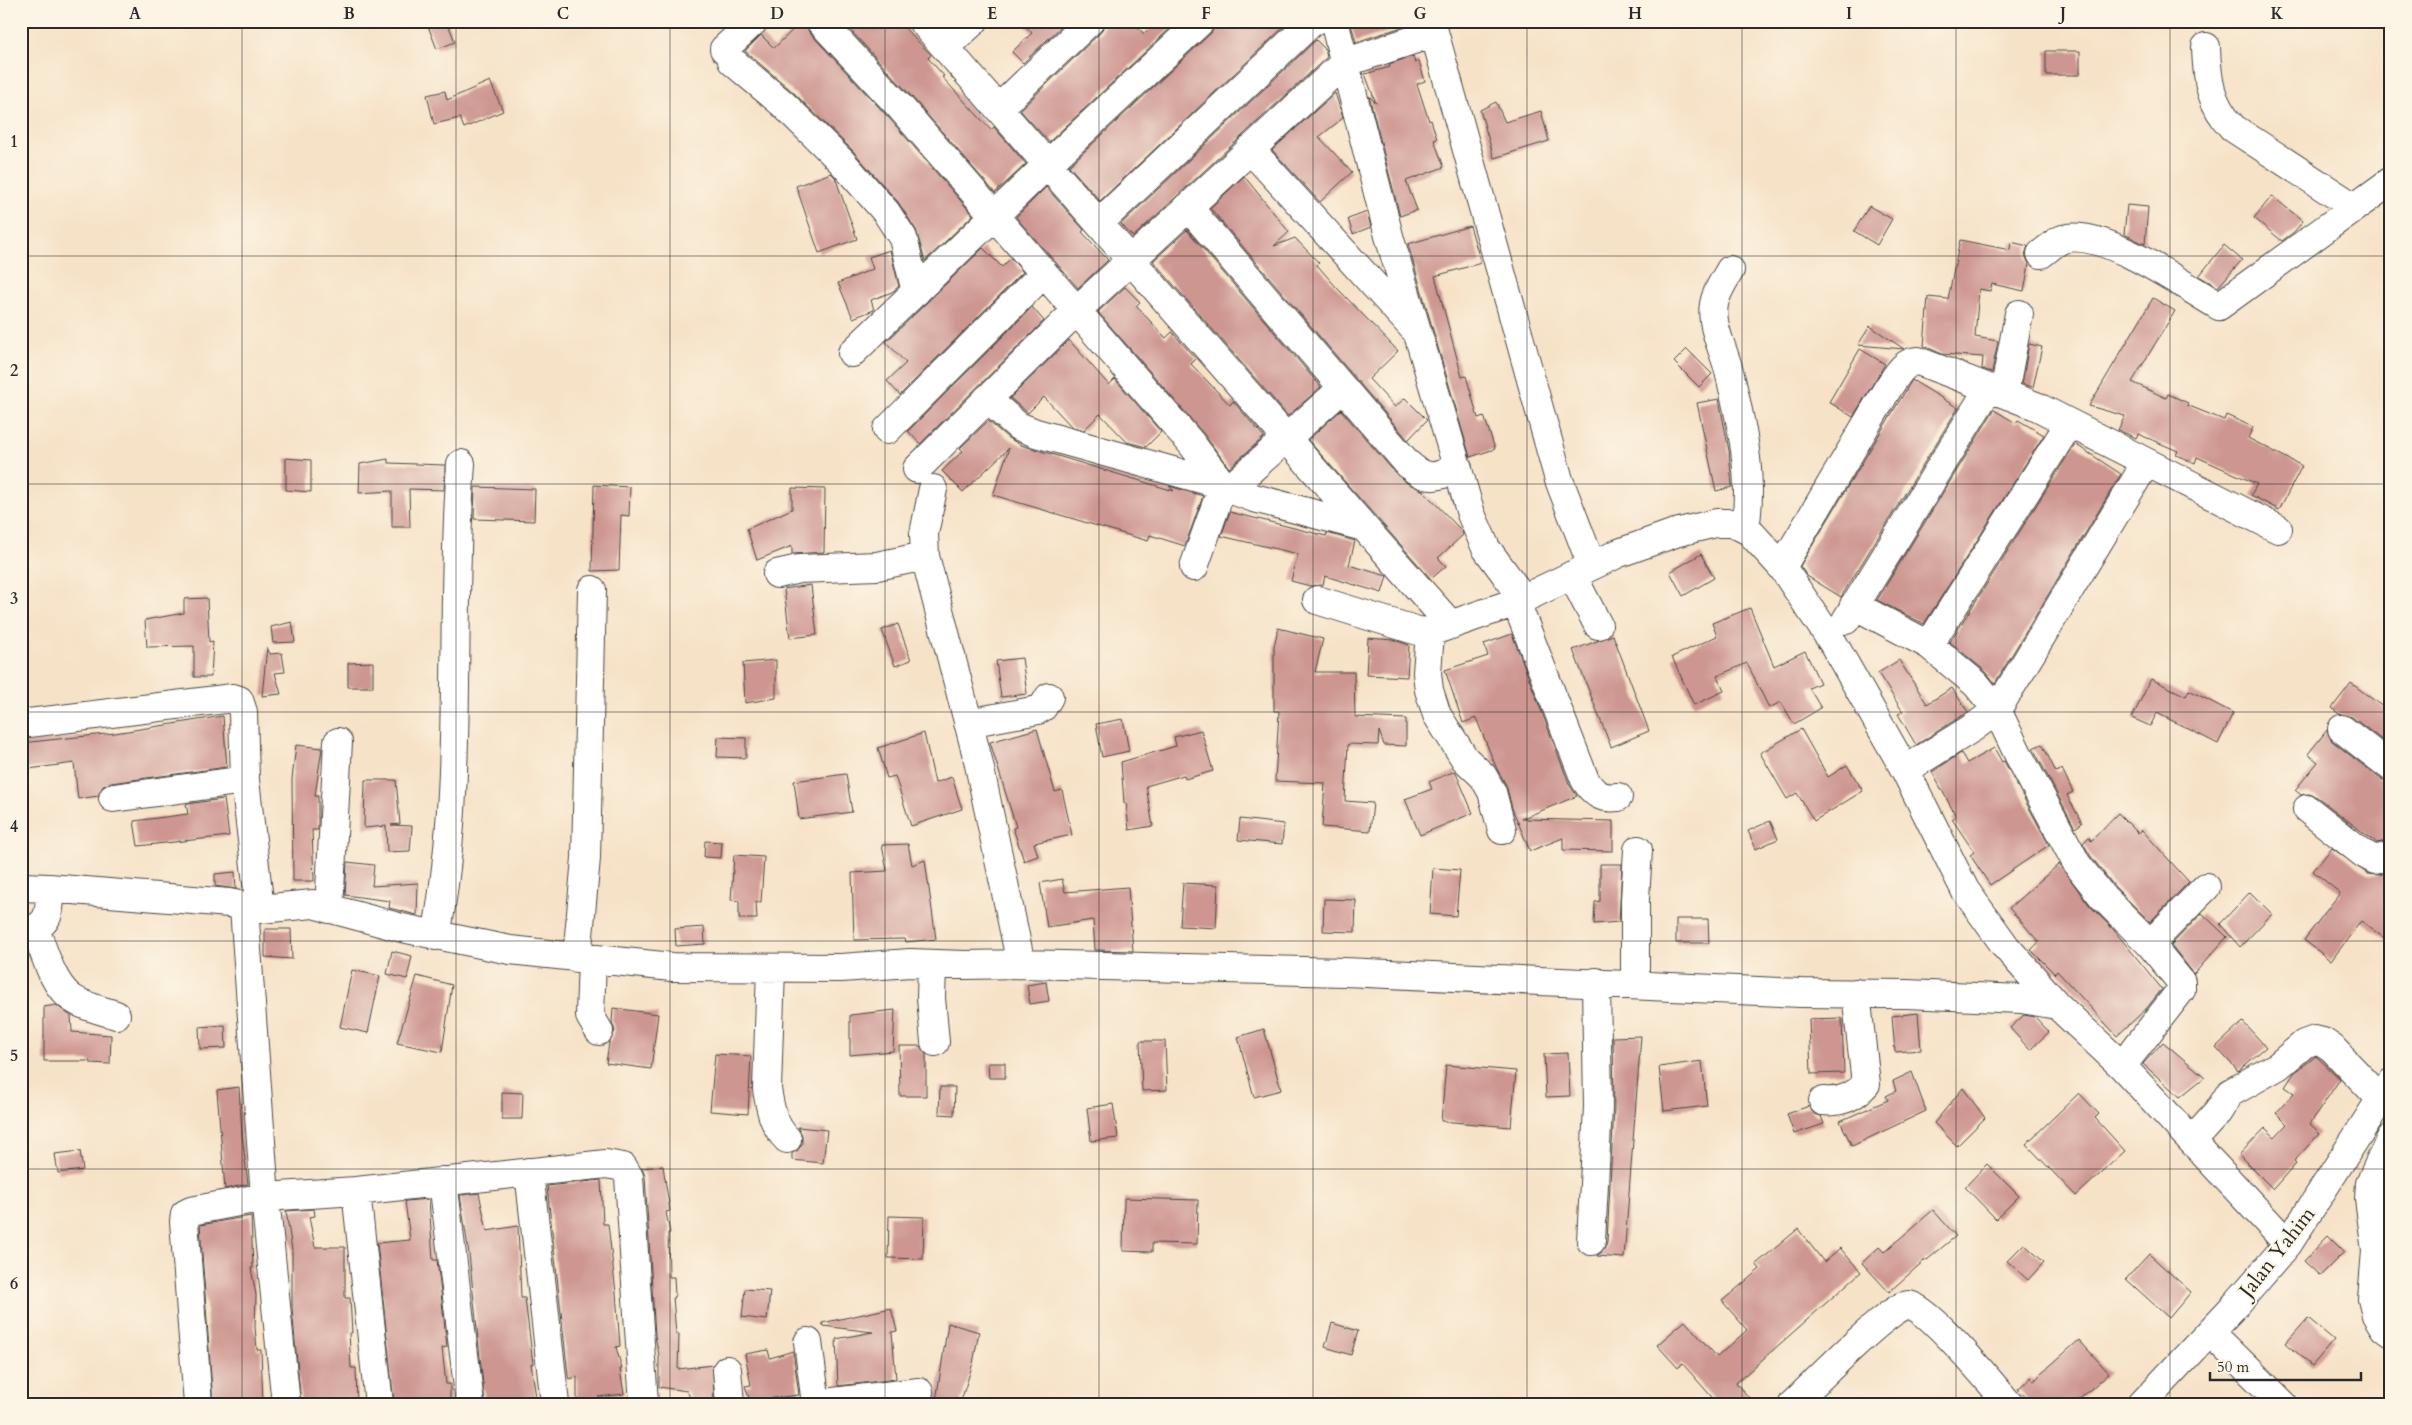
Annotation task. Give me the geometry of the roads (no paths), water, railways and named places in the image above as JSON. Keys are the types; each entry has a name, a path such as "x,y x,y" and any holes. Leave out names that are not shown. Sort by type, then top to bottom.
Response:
{"street":[{"path":"754,21 728,55 783,104 842,162 886,212 903,238 916,292"},
{"path":"820,21 901,108 993,217 1191,443 1226,487"},
{"path":"922,21 1364,527 1441,629"},
{"path":"946,47 974,21"},
{"path":"999,108 1090,21"},
{"path":"852,353 1048,164 1201,21"},
{"path":"1099,223 1313,21"},
{"path":"1334,21 1389,236 1472,514 1486,548 1520,600 1585,780 1593,792 1605,798 1618,797"},
{"path":"1021,964 996,838 925,556 925,479 987,399 1076,311 1344,63 1432,27 1598,625"},
{"path":"2206,47 2207,79 2222,116 2233,128 2354,208"},
{"path":"1250,149 1418,333"},
{"path":"2041,254 2062,239 2081,237 2101,242 2134,256 2219,306 2391,181"},
{"path":"1188,207 1403,458 1418,472 1436,477 1458,468"},
{"path":"1730,270 1719,289 1713,305 1718,335 1740,419 1749,507 1745,528"},
{"path":"887,430 1044,273"},
{"path":"1833,643 1854,605 1997,390 2020,314"},
{"path":"1782,567 1888,388 1906,364 1918,361 2036,406 2278,529"},
{"path":"1194,567 1226,487 1288,439 1344,388"},
{"path":"987,399 1007,417 1027,429 1364,527"},
{"path":"1929,645 2069,424"},
{"path":"1905,770 1974,728 1997,710 2146,463"},
{"path":"436,936 446,874 451,796 457,637 456,537 461,464"},
{"path":"1318,600 1418,631 1441,629 1520,600 1620,553 1683,531 1716,523 1733,523 1745,528 1764,544 1782,567 1833,643 1905,770 1965,890 2006,947 2057,1005 2122,1066 2288,1244"},
{"path":"777,574 799,569 877,566 925,556"},
{"path":"592,590 585,958 590,1016 599,1031"},
{"path":"1854,605 1929,645 1976,684 1997,710 2019,756 2077,864 2102,896 2178,975 2181,982 2181,990 2122,1066"},
{"path":"1441,629 1427,673 1429,690 1437,715 1465,759 1474,766 1488,784 1502,830"},
{"path":"968,723 1038,710 1043,707 1049,697"},
{"path":"29,723 233,698 239,700 244,712 245,780 265,1198 286,1404"},
{"path":"2342,729 2391,766"},
{"path":"329,909 338,742"},
{"path":"113,798 245,780"},
{"path":"2307,809 2364,854 2376,860 2391,855"},
{"path":"1635,984 1635,899 1638,850"},
{"path":"21,887 229,903 252,908 313,904 436,936 510,950 672,967 841,968 910,964 1021,964 1345,972 1596,982 1801,993 2021,999 2057,1005"},
{"path":"2150,944 2206,887"},
{"path":"49,888 50,904 48,916 44,924 28,931 69,997 116,1015"},
{"path":"932,965 931,998 936,1042"},
{"path":"771,968 767,1089 775,1123 787,1139"},
{"path":"1591,1241 1598,1107 1596,982"},
{"path":"1823,1101 1840,1102 1859,1091 1866,1084 1856,993"},
{"path":"2192,1141 2218,1112 2230,1093 2278,1066 2295,1050 2315,1040 2332,1048 2383,1108"},
{"name":"Jalan Yahim","path":"2142,1404 2210,1332 2288,1244 2383,1108"},
{"path":"2391,1138 2370,1183 2369,1199 2376,1251 2372,1300 2376,1315 2384,1328 2391,1333"},
{"path":"198,1404 185,1214 191,1211 265,1198 356,1191 443,1180 606,1164 623,1167 629,1177 644,1404"},
{"path":"529,1172 555,1404"},
{"path":"443,1180 470,1404"},
{"path":"356,1191 379,1404"},
{"path":"1793,1404 1883,1320 1900,1306 1908,1304 1920,1310 1934,1322 2009,1404"},
{"path":"2210,1332 2284,1404"},
{"path":"808,1342 821,1403 919,1392"},
{"path":"727,1370 730,1404"}]}
